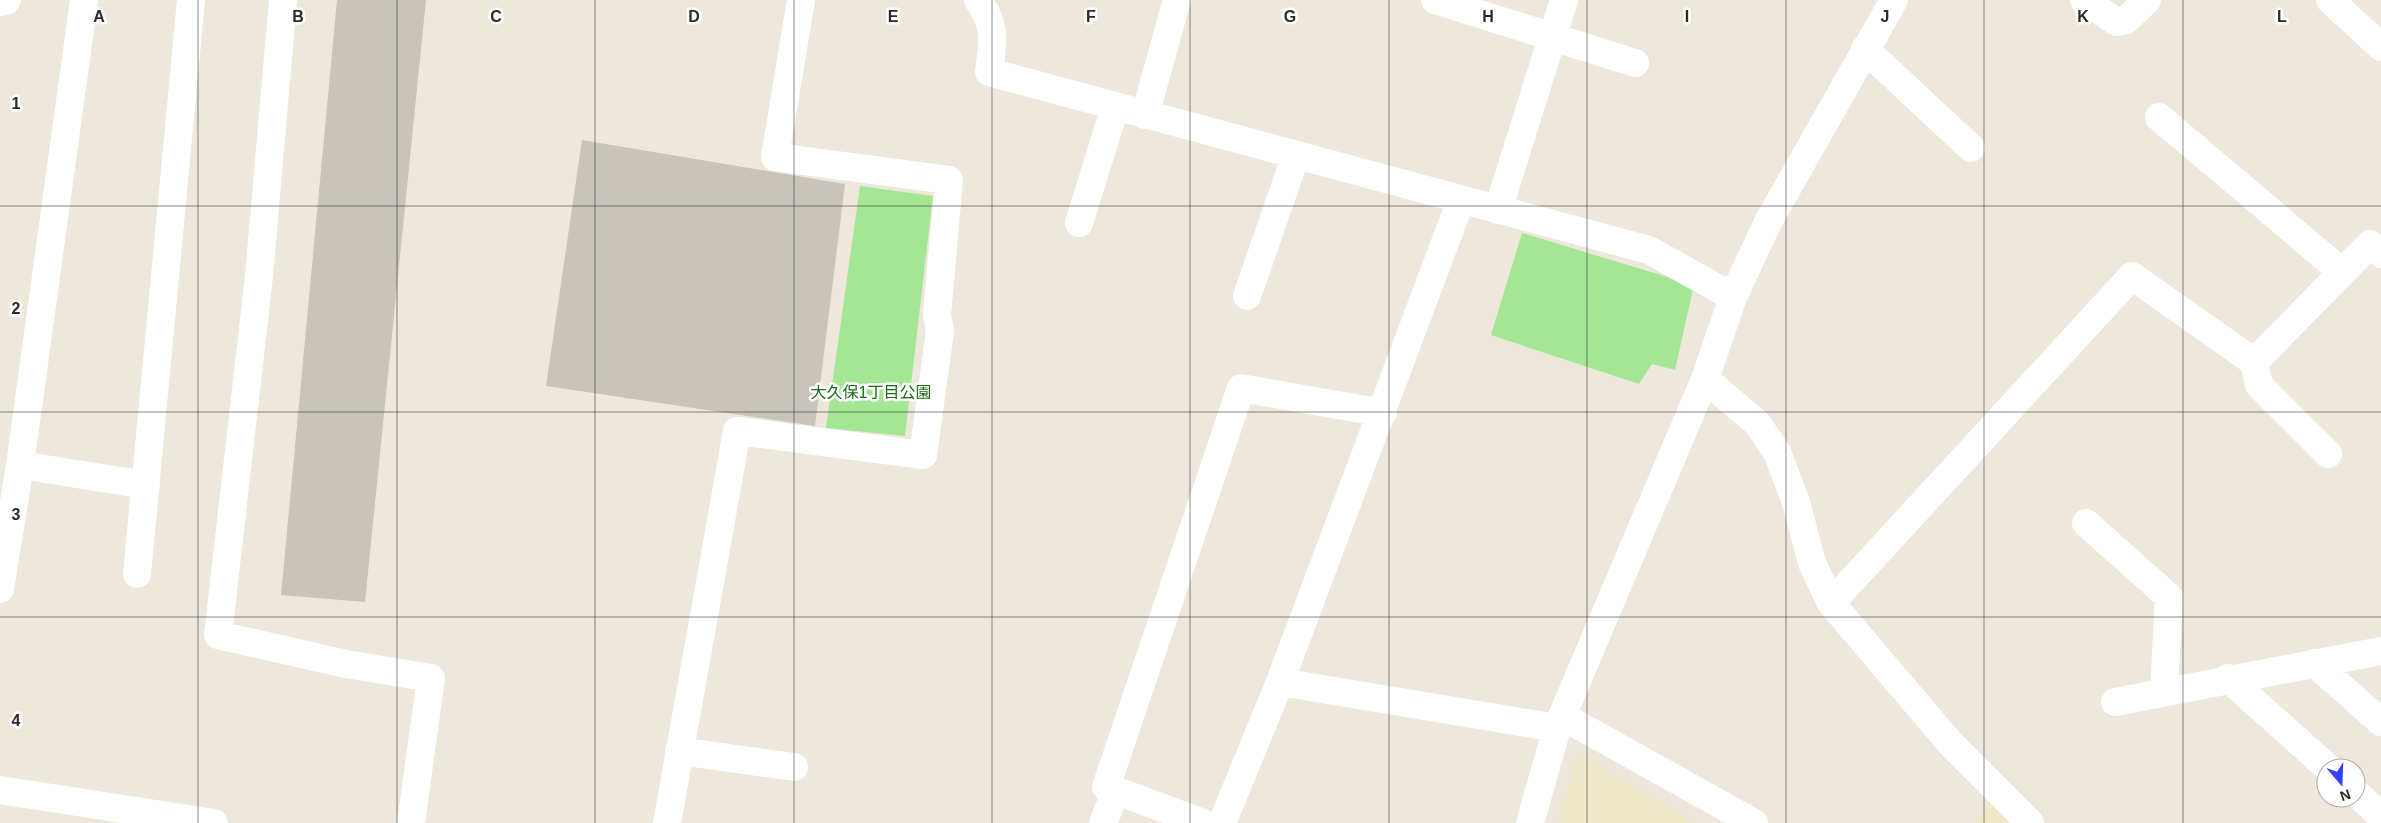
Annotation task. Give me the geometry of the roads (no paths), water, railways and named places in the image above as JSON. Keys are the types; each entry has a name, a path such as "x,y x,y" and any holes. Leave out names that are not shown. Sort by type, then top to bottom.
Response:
{"street":[{"path":"0,2 7,0"},
{"path":"0,589 20,465 84,0"},
{"path":"137,574 191,0"},
{"path":"282,0 258,276 218,636 346,664 431,678 411,823"},
{"path":"666,823 737,431 923,455 940,332 937,315 949,180 775,157 801,0"},
{"path":"978,0 989,16 994,36 988,72 1649,250 1733,297"},
{"path":"1145,115 1177,0"},
{"path":"1435,0 1635,63"},
{"path":"1498,210 1564,0"},
{"path":"1530,823 1559,722 1705,379 1733,297 1768,222 1894,0"},
{"path":"2084,0 2117,22 2126,20 2147,0"},
{"path":"2330,0 2381,47"},
{"path":"1865,49 1971,148"},
{"path":"1079,223 1115,107"},
{"path":"2159,117 2342,272"},
{"path":"1247,296 1296,155"},
{"path":"1222,823 1280,682 1383,413 1461,200"},
{"path":"2254,362 2370,244 2381,254"},
{"path":"1831,603 2132,276 2254,362 2258,385 2328,454"},
{"path":"1705,379 1757,423 1777,452 1796,502 1812,563 1831,603 1951,744 2030,823"},
{"path":"1202,823 1106,786 1241,388 1383,413"},
{"path":"20,465 146,485"},
{"path":"2086,523 2169,597 2164,692"},
{"path":"2115,702 2228,678 2381,651"},
{"path":"2314,662 2381,722"},
{"path":"2228,678 2317,758"},
{"path":"1280,682 1559,722 1754,823"},
{"path":"679,751 794,768"},
{"path":"0,790 175,820 214,823"},
{"path":"1103,823 1116,791"},
{"path":"2366,802 2381,816"}],"park label":[{"name":"大久保1丁目公園","path":"871,392"}]}
